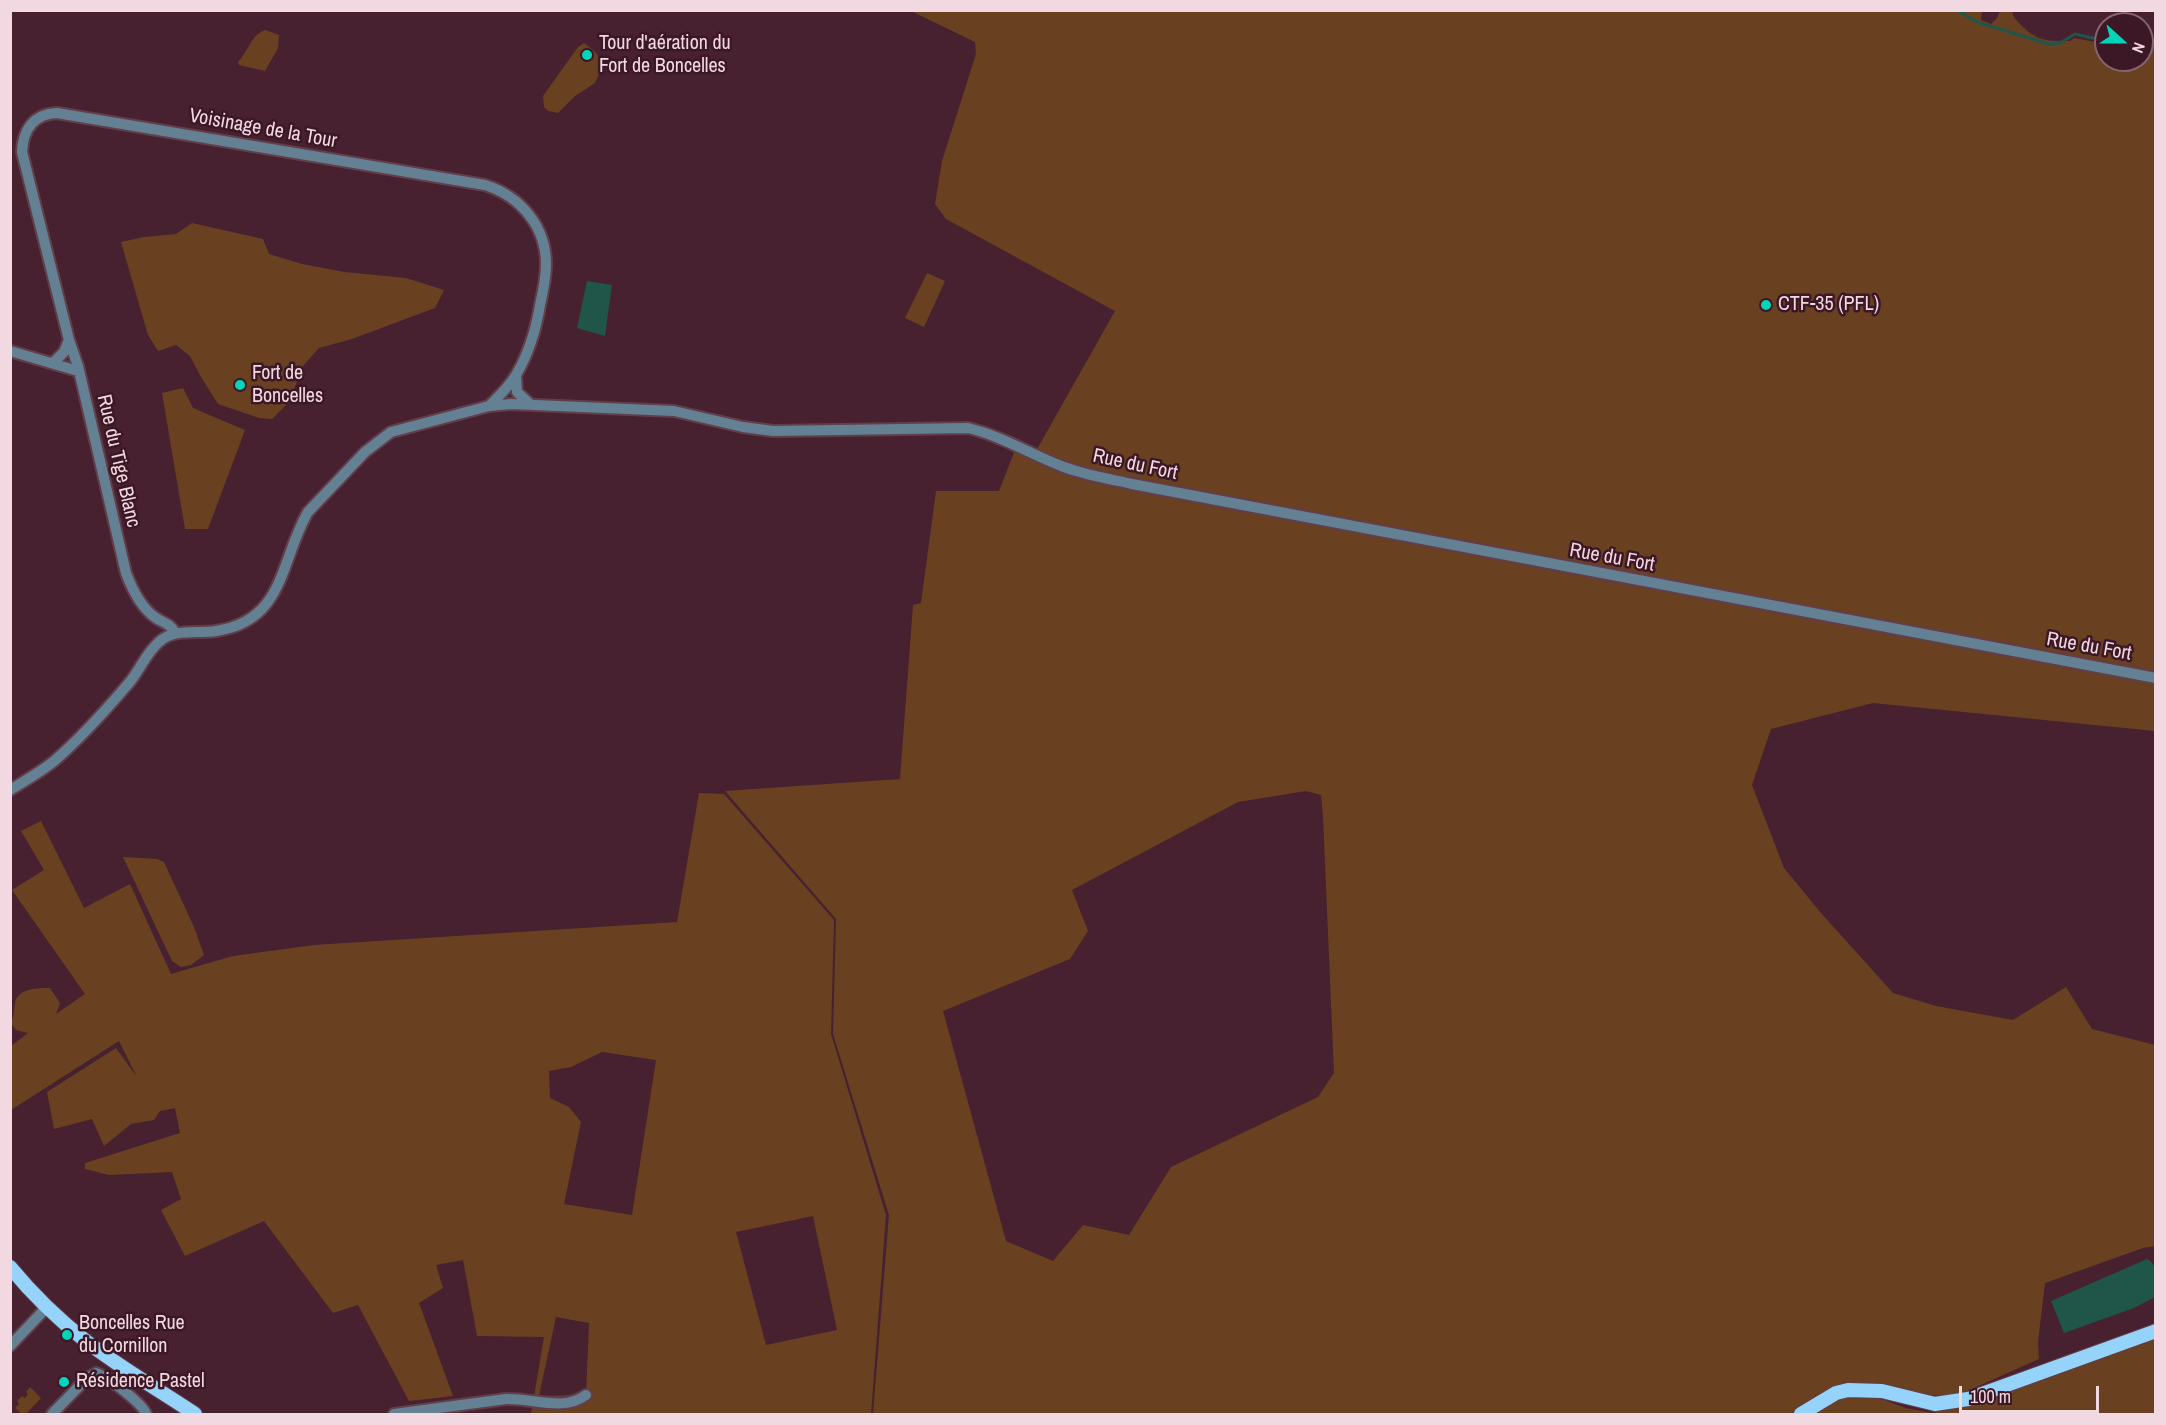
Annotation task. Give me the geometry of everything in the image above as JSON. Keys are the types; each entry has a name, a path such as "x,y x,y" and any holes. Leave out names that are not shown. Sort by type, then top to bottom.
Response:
{"main road":[{"path":"10,1268 47,1307 89,1344 195,1414"},
{"path":"1801,1414 1828,1397 1848,1390 1882,1391 1935,1404 1968,1399 2156,1331"}],"street":[{"name":"Voisinage de la Tour","path":"78,371 22,152 26,131 38,117 48,113 485,185 518,202 533,219 542,239 546,263 544,287 534,334 516,376 489,406"},
{"path":"53,363 64,352 69,340"},
{"path":"10,351 78,371"},
{"name":"Rue du Tige Blanc","path":"78,371 126,573 135,593 156,618 169,624 175,633"},
{"path":"516,376 517,392 530,404"},
{"name":"Rue du Fort","path":"175,633 225,629 244,623 261,611 274,595 308,512 365,452 384,437 400,429 454,417 489,406 530,404 674,411 743,427 772,431 968,428 989,434 1063,467 1132,484 2156,678"},
{"path":"156,618 159,629 158,642"},
{"path":"10,790 45,768 72,743 128,685 158,642 175,633"},
{"path":"10,1346 47,1307"},
{"path":"52,1414 93,1374 100,1374 147,1414"},
{"path":"394,1414 506,1399 524,1399 564,1405 576,1402 586,1395"}],"shaded area":[{"path":"1982,10 1981,20 1991,24 2000,11 2012,10 2014,17 2034,36 2045,40 2070,41 2074,38 2094,42 2094,72 2154,72 2155,44 2155,673 1113,476 1067,463 1036,451 1115,311 946,219 935,204 942,161 976,54 975,42 911,11"},
{"path":"265,30 279,35 278,48 265,71 239,65 238,62 253,40"},
{"path":"584,43 595,52 600,60 600,70 595,83 575,96 558,113 548,111 544,107 543,96 578,47"},
{"path":"192,223 263,239 269,254 302,264 344,272 406,278 444,290 435,308 352,339 319,348 303,366 289,402 272,419 259,418 218,404 190,356 176,345 158,351 148,335 121,242 176,234"},
{"path":"927,273 945,281 924,327 905,318"},
{"path":"587,281 612,285 605,336 577,328"},
{"path":"183,388 193,408 245,430 208,529 185,529 162,393"},
{"path":"1015,450 1063,471 1530,566 2155,684 2155,731 1873,703 1771,729 1752,785 1784,868 1893,993 1936,1006 2013,1020 2066,987 2092,1029 2155,1045 2155,1246 2143,1248 2045,1283 2038,1342 2039,1359 1956,1396 1928,1395 1870,1383 1855,1383 1836,1387 1790,1414 873,1414 889,1215 833,1034 836,919 725,791 900,779 913,605 921,603 936,491 999,491","holes":["1306,791 1321,795 1334,1073 1318,1097 1171,1167 1129,1235 1083,1225 1053,1261 1006,1241 943,1011 1070,959 1088,931 1072,890 1238,802"]},
{"path":"699,793 724,794 834,920 831,1034 886,1215 871,1414 531,1414 544,1337 477,1336 463,1260 436,1265 443,1288 419,1303 453,1396 409,1401 358,1305 333,1313 264,1221 185,1256 161,1210 181,1199 172,1172 109,1175 85,1169 85,1163 180,1133 175,1108 160,1111 154,1120 131,1124 104,1146 92,1119 54,1129 47,1092 116,1048 137,1077 119,1041 11,1110 11,1046 28,1033 16,1030 11,1023 17,998 29,990 50,988 60,1003 56,1014 85,994 12,890 44,870 21,831 41,821 84,908 130,884 171,974 233,956 314,945 677,922","holes":["602,1052 656,1060 632,1215 564,1204 581,1122 569,1107 550,1098 549,1071 571,1067","813,1216 837,1330 766,1345 736,1232","556,1317 589,1323 586,1395 539,1396"]},
{"path":"123,857 157,859 164,862 194,927 204,955 191,965 181,967 172,961"},
{"path":"2147,1259 2156,1270 2155,1297 2134,1308 2064,1333 2051,1301"},
{"path":"2155,1337 2155,1414 1810,1414 1843,1396 1876,1397 1906,1408 1932,1413 1957,1408"},
{"path":"30,1387 41,1398 26,1414 22,1414 15,1408 19,1404 17,1401 22,1396 25,1398"}],"waterway":[{"path":"1957,10 1977,22 2049,44 2060,43 2075,34 2094,38"}],"place":[{"name":"Tour d'aération du Fort de Boncelles","path":"587,55"},
{"name":"CTF-35 (PFL)","path":"1766,305"},
{"name":"Fort de Boncelles","path":"240,385"},
{"name":"Boncelles Rue du Cornillon","path":"67,1335"},
{"name":"Résidence Pastel","path":"64,1382"}]}
